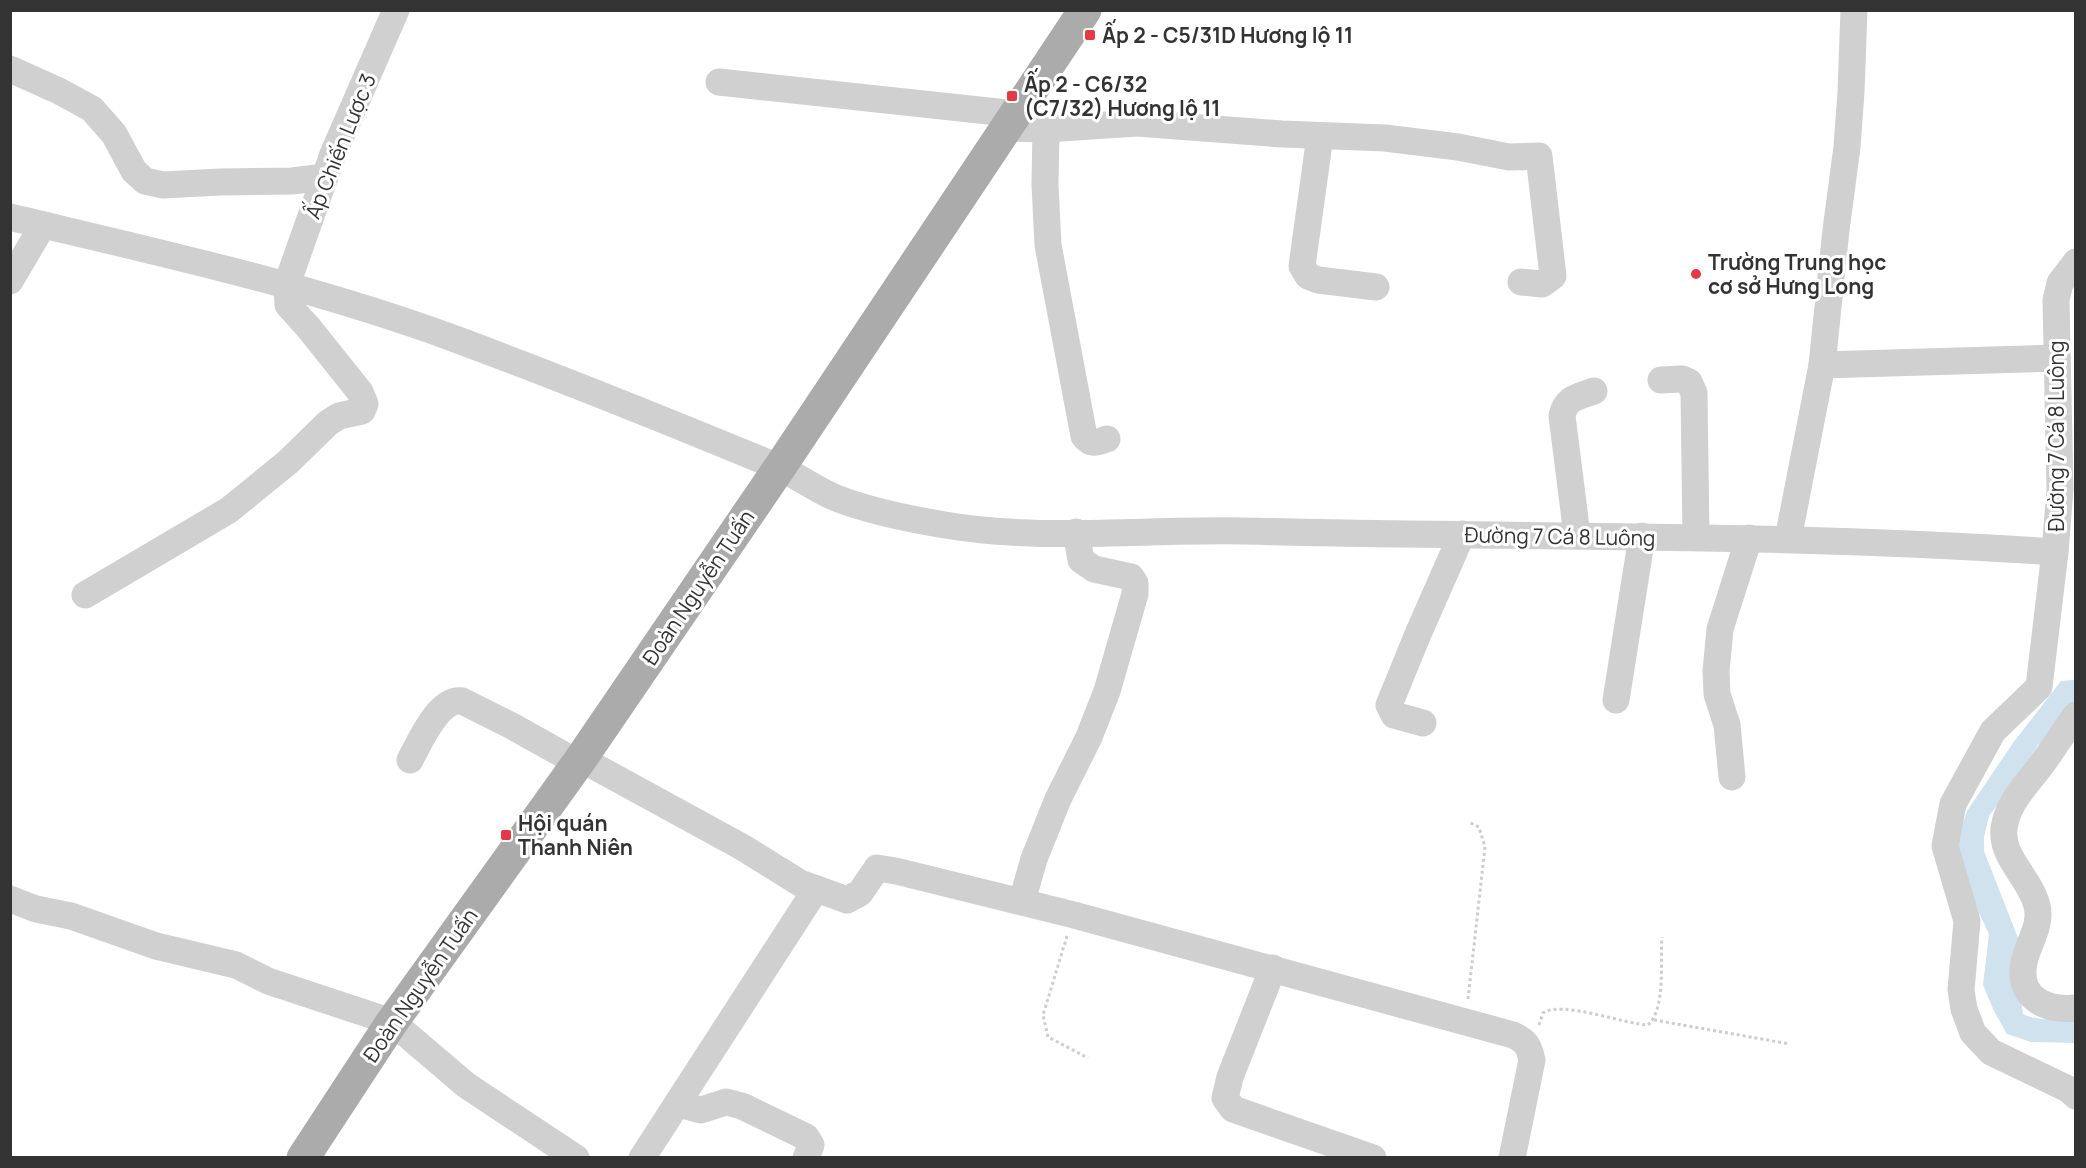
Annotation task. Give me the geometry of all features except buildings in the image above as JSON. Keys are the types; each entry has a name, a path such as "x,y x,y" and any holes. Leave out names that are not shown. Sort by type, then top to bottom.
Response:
{"main road":[{"name":"Đoàn Nguyễn Tuấn","path":"303,1158 392,1023 580,761 780,467 1085,10"}],"street":[{"name":"Ấp Chiến Lược 3","path":"287,284 325,177 396,10"},
{"path":"1788,539 1822,365 1847,147 1854,10"},
{"path":"10,69 92,109 114,134 134,171 145,181 163,185 292,181 325,177"},
{"path":"718,82 1011,121 1046,129 1137,123 1320,136 1385,138 1458,147 1509,157 1539,156 1553,276 1542,284 1521,282"},
{"path":"1046,129 1045,185 1048,245 1084,436 1093,443 1107,439"},
{"path":"1320,136 1302,266 1308,276 1318,280 1376,287"},
{"name":"Đường 7 Cá 8 Luông","path":"10,217 287,284 454,339 780,467 833,497 883,513 946,525 1034,533 1204,530 1382,535 1696,537 1949,544 2055,552 2060,489 2056,300 2060,283 2076,262"},
{"path":"10,281 42,225"},
{"path":"85,596 229,510 288,462 328,423 339,416 362,411 365,404 360,392 288,305 287,284"},
{"path":"1822,365 2057,358"},
{"path":"1661,380 1682,379 1689,382 1695,393 1696,537"},
{"path":"1577,535 1562,417 1564,406 1571,399 1594,391"},
{"path":"1022,901 1034,859 1058,799 1089,736 1107,691 1135,594 1135,583 1131,577 1094,569 1081,560 1076,532"},
{"path":"1423,723 1394,715 1389,705 1462,534"},
{"path":"1616,700 1642,536"},
{"path":"1732,777 1727,725 1717,694 1716,671 1720,629 1749,538"},
{"path":"2055,552 2039,687 1993,731 1953,804 1945,846 1967,921 1961,990 1964,1009 1973,1033 1991,1052 2068,1089 2076,1096"},
{"path":"410,760 433,719 449,702 462,701 742,847 800,883 847,900 860,893 877,868 896,871 1022,901 1513,1035 1523,1039 1530,1049 1532,1060 1512,1158"},
{"path":"2076,716 2039,768 2017,794 2005,823 2006,844 2010,860 2031,887 2038,908 2036,931 2024,963 2023,976 2029,994 2040,1004 2061,1010 2076,1008"},
{"path":"642,1158 816,889"},
{"path":"10,899 36,909 71,916 156,946 236,965 268,981 392,1023 466,1085 576,1158"},
{"path":"1273,968 1230,1077 1225,1098 1233,1110 1373,1158"},
{"path":"678,1104 701,1110 726,1102 742,1106 806,1137 812,1145 806,1158"}],"path":[{"path":"1465,1022 1485,847 1479,827 1468,822"},
{"path":"1074,915 1043,1015 1048,1037 1088,1058"},
{"path":"1530,1049 1543,1013 1548,1009 1565,1009 1648,1026 1654,1020 1660,1001 1662,937"},
{"path":"1654,1020 1790,1044"}],"water":[{"path":"2075,680 2075,708 2054,734 2038,745 2022,772 1989,816 1984,837 1984,851 2018,938 2017,973 2023,1014 2042,1019 2075,1019 2075,1043 2031,1042 2007,1034 1983,985 1989,934 1964,881 1958,850 1959,835 1967,811 2013,743 2061,681"}],"place":[{"name":"Ấp 2 - C5/31D Hương lộ 11","path":"1090,35"},
{"name":"Ấp 2 - C6/32 (C7/32) Hương lộ 11","path":"1012,96"},
{"name":"Trường Trung học cơ sở Hưng Long","path":"1696,274"},
{"name":"Hội quán Thanh Niên","path":"506,835"}]}
